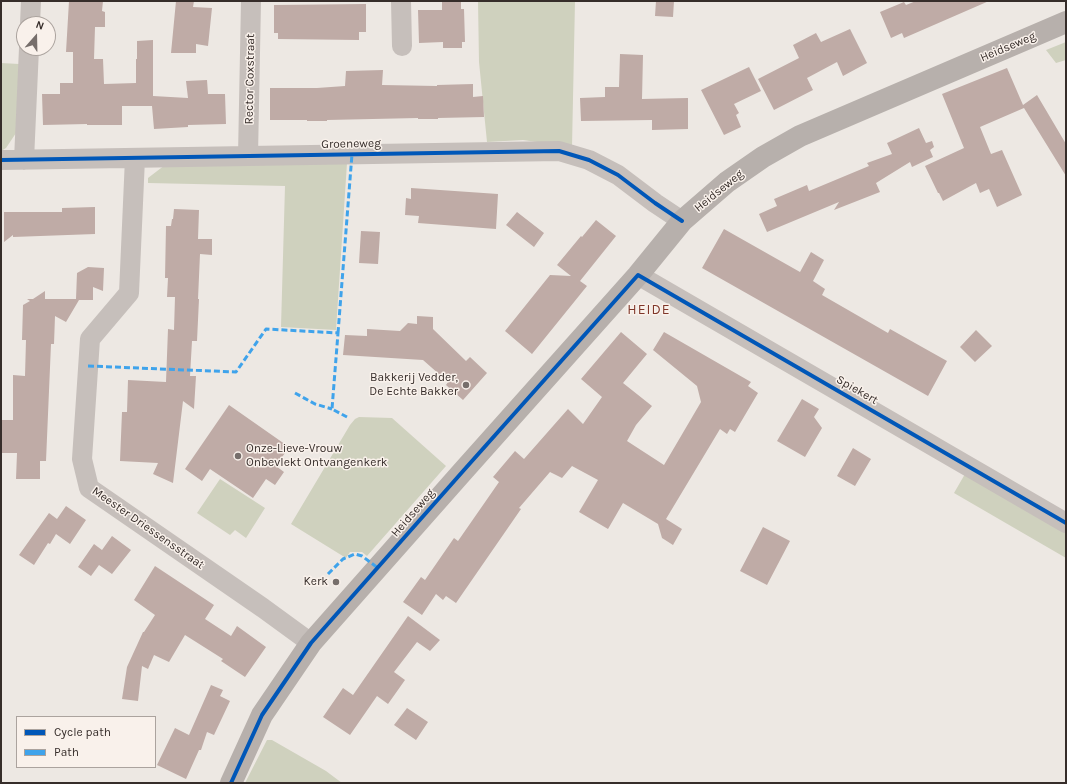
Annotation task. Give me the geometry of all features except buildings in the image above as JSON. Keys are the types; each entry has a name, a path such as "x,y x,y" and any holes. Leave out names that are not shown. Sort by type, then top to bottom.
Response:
{"street":[{"path":"30,16 31,1"},
{"name":"Rector Coxstraat","path":"248,156 251,1"},
{"path":"401,1 402,46"},
{"name":"Heidseweg","path":"231,783 262,715 311,643 638,276 682,221 726,182 763,157 800,136 1066,22"},
{"path":"24,160 29,56"},
{"name":"Groeneweg","path":"1,160 559,151 589,160 618,175 682,221"},
{"name":"Meester Driessensstraat","path":"135,158 129,293 90,339 82,459 89,488 263,608 311,643"},
{"name":"Spiekert","path":"638,276 1066,523"}],"green space":[{"path":"478,1 575,1 572,147 523,140 487,142 479,62"},
{"path":"1066,42 1066,60 1056,63 1046,50"},
{"path":"1,63 19,64 16,133 6,148 1,151"},
{"path":"347,163 336,330 281,327 285,186 148,183 148,178 165,165"},
{"path":"359,417 392,418 446,466 367,556 362,552 350,552 346,558 291,524 350,425"},
{"path":"965,474 1066,533 1066,558 954,493"},
{"path":"220,479 265,508 246,538 235,530 230,535 197,513"},
{"path":"267,740 272,740 326,771 342,783 245,783"}],"marked path":[{"path":"338,333 352,154"},
{"path":"88,366 236,372 266,329 338,333 332,409 347,417"},
{"path":"295,393 315,404 332,409"},
{"path":"328,574 343,559 355,554 362,556 378,568"}],"cycle path":[{"path":"1,160 559,151 589,160 618,175 682,221"},
{"path":"231,783 262,715 311,643 638,275 1066,523"}],"place":[{"name":"Bakkerij Vedder, De Echte Bakker","path":"466,385"},
{"name":"Onze-Lieve-Vrouw Onbevlekt Ontvangenkerk","path":"238,456"},
{"name":"Kerk","path":"336,582"}],"district":[{"name":"HEIDE","path":"649,310"}]}
